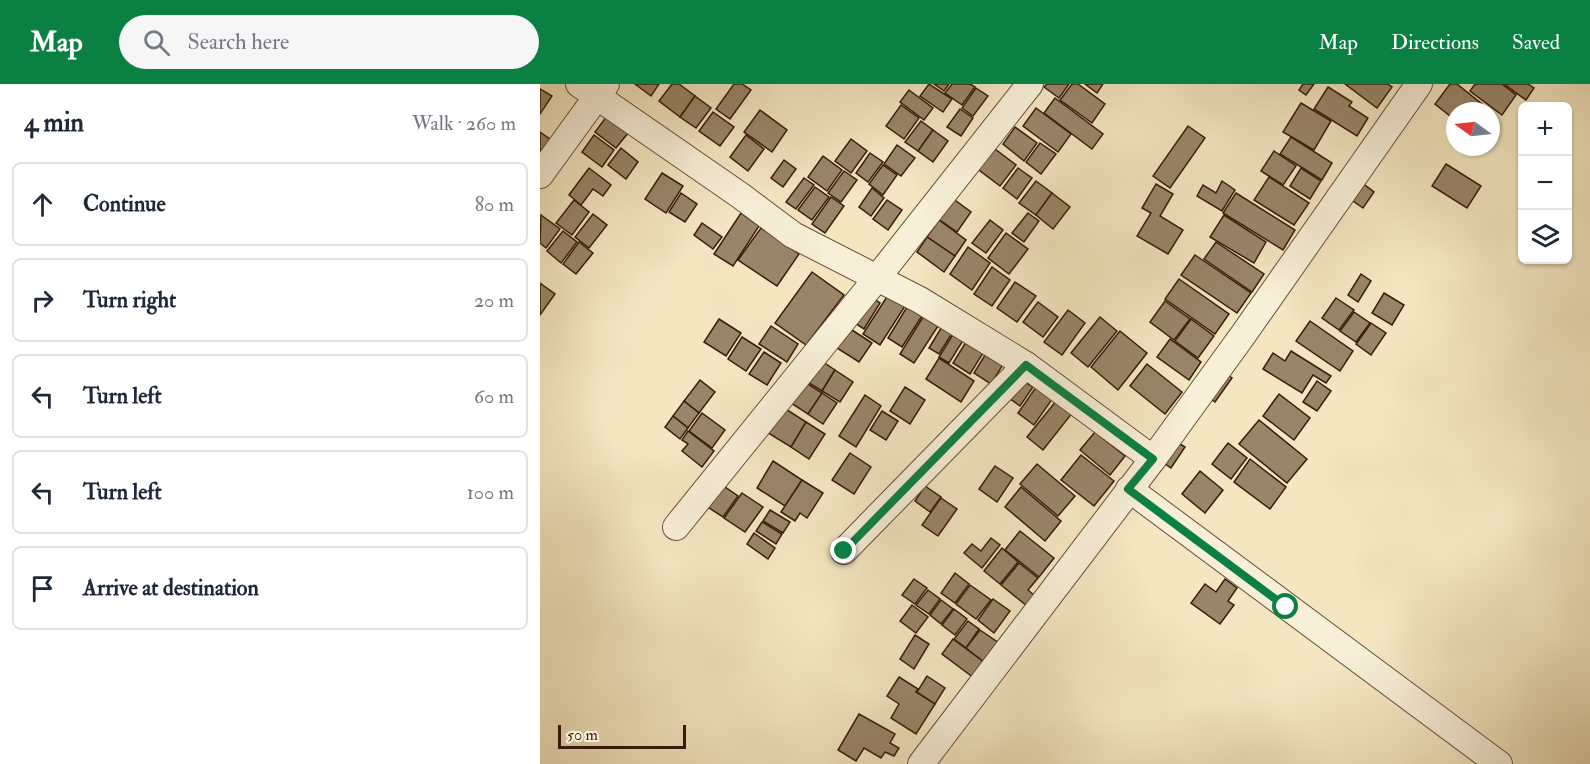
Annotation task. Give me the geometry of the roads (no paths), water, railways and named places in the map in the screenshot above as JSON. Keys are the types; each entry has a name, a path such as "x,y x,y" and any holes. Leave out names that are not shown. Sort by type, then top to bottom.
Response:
{"street":[{"path":"676,526 877,278 1030,84"},
{"path":"921,764 1153,459 1419,84"},
{"path":"540,175 594,88 793,235 920,300 1026,365 1153,459"},
{"path":"844,551 1026,365"},
{"path":"1128,489 1499,764"}]}
